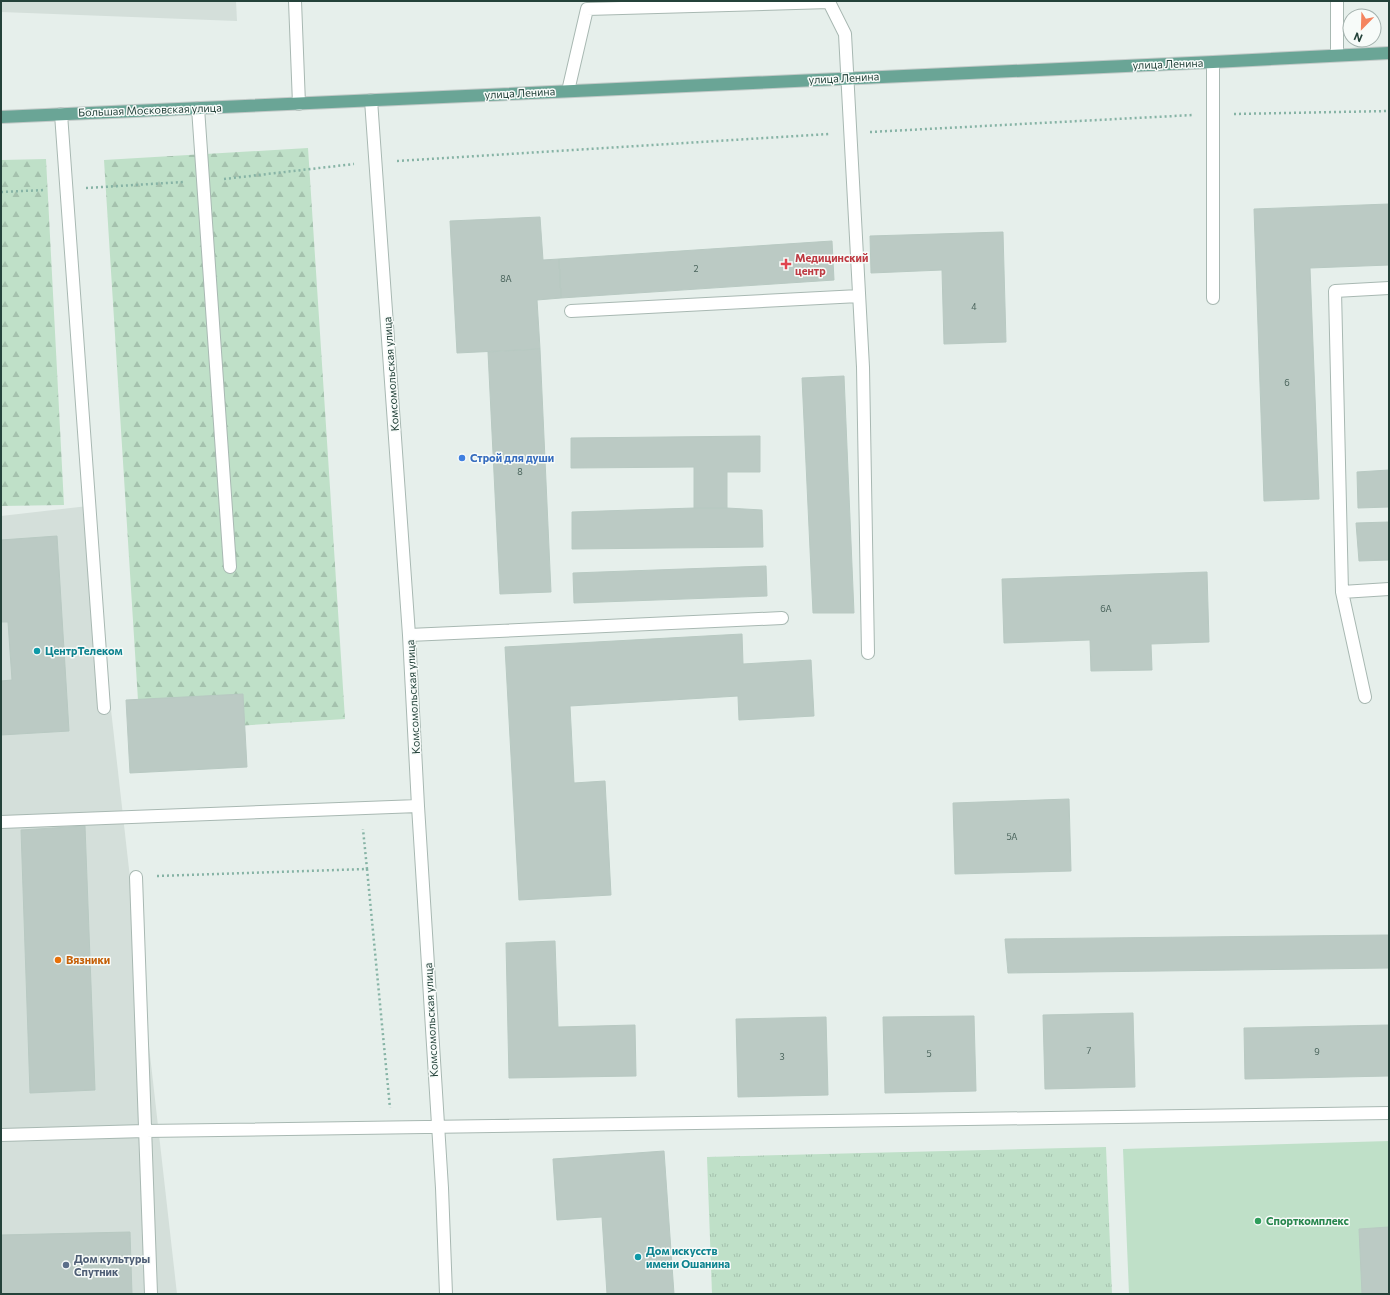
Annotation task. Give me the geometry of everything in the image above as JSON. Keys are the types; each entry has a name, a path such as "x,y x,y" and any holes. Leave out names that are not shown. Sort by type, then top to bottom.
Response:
{"main road":[{"name":"улица Ленина","path":"299,104 1389,53"},
{"name":"Большая Московская улица","path":"1,117 299,104"}],"street":[{"path":"295,1 299,104"},
{"path":"1337,1 1337,55"},
{"path":"568,91 586,5 828,2 845,34 848,78 863,375 868,654"},
{"path":"1213,62 1213,298"},
{"name":"Комсомольская улица","path":"371,100 409,635 418,806 442,1188 446,1294"},
{"path":"198,108 230,567"},
{"path":"61,114 104,708"},
{"path":"1365,697 1342,592 1335,292 1389,288"},
{"path":"571,311 859,296"},
{"path":"1342,592 1389,589"},
{"path":"409,635 782,618"},
{"path":"1,822 418,806"},
{"path":"136,877 151,1294"},
{"path":"1,1135 146,1131 438,1128 1389,1113"}],"path":[{"path":"1,192 203,181 375,162 850,133 1214,114 1389,111"},
{"path":"362,808 392,1128"},
{"path":"136,877 367,869"}],"shaded area":[{"path":"1,1 236,1 237,21 1,12"},
{"path":"88,506 177,1294 1,1294 1,516"}],"green space":[{"path":"308,148 345,719 140,732 104,160"},
{"path":"46,159 64,505 1,506 1,160"},
{"name":"Спорткомплекс","path":"1389,1141 1389,1294 1129,1294 1123,1149"},
{"path":"1106,1147 1112,1294 712,1294 707,1157"}],"building":[{"path":"1389,204 1389,265 1310,268 1319,499 1264,501 1254,209"},
{"path":"540,217 543,260 559,259 561,298 537,300 540,349 457,353 450,221"},
{"path":"1003,232 1006,342 944,344 942,270 871,273 870,236"},
{"path":"832,241 834,280 561,298 559,259"},
{"path":"540,349 551,592 500,594 488,352"},
{"path":"844,376 854,613 813,613 802,378"},
{"path":"760,436 760,472 727,472 727,508 694,508 694,467 571,468 571,438"},
{"path":"1389,470 1389,507 1358,508 1357,472"},
{"path":"694,508 762,510 763,547 572,549 572,512"},
{"path":"1389,522 1389,560 1359,561 1356,523"},
{"name":"ЦентрТелеком","path":"57,536 69,731 1,735 1,681 12,680 8,622 1,622 1,540"},
{"path":"766,566 767,596 574,603 573,573"},
{"path":"1207,572 1209,642 1151,644 1152,670 1091,671 1090,640 1004,643 1002,579"},
{"path":"742,634 743,664 811,660 814,716 739,720 738,696 570,706 574,783 605,781 611,895 519,900 505,647"},
{"path":"243,694 247,767 130,773 126,700"},
{"path":"1069,799 1071,871 955,874 953,803"},
{"name":"Вязники","path":"85,826 95,1090 30,1093 21,830"},
{"path":"1389,935 1389,968 1008,973 1005,939"},
{"path":"555,941 558,1027 635,1025 636,1076 509,1078 506,943"},
{"path":"1133,1013 1135,1087 1045,1089 1043,1015"},
{"path":"974,1016 976,1091 885,1093 883,1017"},
{"path":"826,1017 828,1095 738,1097 736,1019"},
{"path":"1389,1025 1389,1076 1245,1079 1244,1028"},
{"name":"Дом искусств имени Ошанина","path":"664,1151 674,1294 607,1294 602,1217 557,1220 553,1159"},
{"path":"1389,1227 1389,1294 1362,1294 1359,1229"},
{"name":"Дом культуры Спутник","path":"130,1232 132,1294 1,1294 1,1235"}],"place":[{"name":"Медицинский центр","path":"786,264"},
{"name":"Строй для души","path":"462,458"},
{"name":"ЦентрТелеком","path":"37,651"},
{"name":"Вязники","path":"58,960"},
{"name":"Спорткомплекс","path":"1258,1221"},
{"name":"Дом искусств имени Ошанина","path":"638,1257"},
{"name":"Дом культуры Спутник","path":"66,1265"}]}
